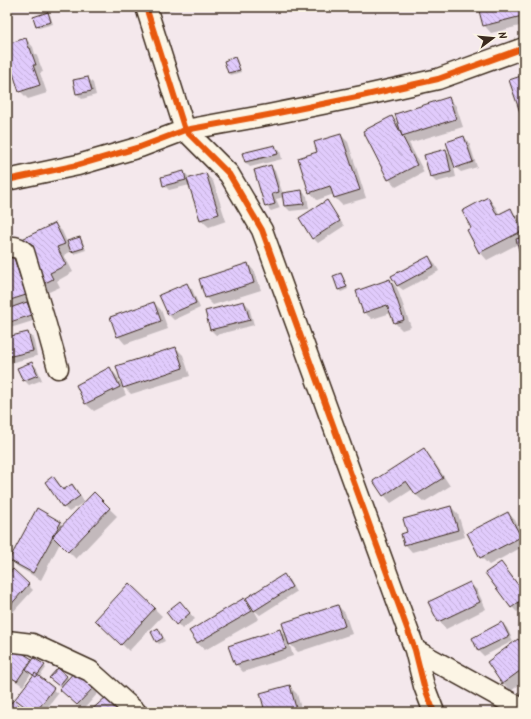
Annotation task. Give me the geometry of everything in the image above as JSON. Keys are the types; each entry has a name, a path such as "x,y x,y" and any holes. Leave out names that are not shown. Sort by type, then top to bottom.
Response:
{"street":[{"path":"146,7 184,130 229,174 262,230 415,650 424,686 434,712"},
{"path":"7,180 78,165 140,147 184,130 362,96 438,78 524,48"},
{"path":"7,247 15,246 24,252 58,368"},
{"path":"7,627 32,644 90,671 136,712"},
{"path":"7,641 32,644"},
{"path":"415,650 524,710"}],"building":[{"path":"478,7 520,7 522,16 483,26"},
{"path":"48,12 51,22 36,26 33,17"},
{"path":"26,38 36,65 33,65 40,85 19,92 7,54 7,44"},
{"path":"235,57 240,70 228,73 224,61"},
{"path":"524,75 524,124 509,80"},
{"path":"88,77 92,91 76,94 73,80"},
{"path":"449,97 456,119 402,136 395,114"},
{"path":"392,116 417,165 388,180 363,131"},
{"path":"341,134 360,190 334,198 330,186 309,193 298,158 317,152 314,142"},
{"path":"464,136 473,162 455,168 446,142"},
{"path":"275,145 278,154 245,162 242,153"},
{"path":"446,149 451,172 430,177 424,155"},
{"path":"271,165 279,192 272,194 275,204 265,207 254,170"},
{"path":"184,171 186,180 163,186 161,177"},
{"path":"206,173 219,214 200,220 187,179"},
{"path":"302,190 304,204 284,206 282,193"},
{"path":"488,197 497,215 511,208 522,231 479,253 467,230 471,228 462,211"},
{"path":"327,200 340,221 312,239 299,218"},
{"path":"55,223 65,244 57,247 66,265 50,273 53,279 41,285 18,241"},
{"path":"80,237 84,248 71,252 67,241"},
{"path":"524,237 524,265 523,265 516,239"},
{"path":"13,255 26,295 7,301 7,257"},
{"path":"429,256 434,266 397,286 391,276"},
{"path":"248,263 254,283 205,298 199,279"},
{"path":"341,273 347,287 338,290 333,276"},
{"path":"390,279 404,320 394,323 387,305 363,313 356,291"},
{"path":"187,283 196,303 168,315 159,295"},
{"path":"244,301 250,320 210,330 205,311"},
{"path":"27,302 32,315 7,323 7,309"},
{"path":"154,302 161,321 117,337 110,317"},
{"path":"28,332 33,351 7,357 7,337"},
{"path":"176,347 183,368 123,388 116,366"},
{"path":"32,362 38,375 23,381 17,368"},
{"path":"110,367 120,387 85,404 76,385"},
{"path":"424,448 443,478 416,495 406,481 383,496 373,481"},
{"path":"53,476 63,490 72,484 80,496 63,508 45,482"},
{"path":"94,492 110,508 68,552 52,536"},
{"path":"451,506 458,530 404,545 401,534 407,532 403,519"},
{"path":"37,508 61,522 33,573 9,560"},
{"path":"508,512 521,537 480,558 467,533"},
{"path":"501,562 524,593 524,598 511,608 485,573"},
{"path":"13,569 29,584 8,608 7,576"},
{"path":"284,574 292,587 254,611 246,598"},
{"path":"470,582 480,602 438,622 428,602"},
{"path":"129,583 155,608 121,645 95,620"},
{"path":"244,598 252,611 197,643 189,631"},
{"path":"180,601 190,613 176,625 166,612"},
{"path":"338,605 345,626 289,645 282,623"},
{"path":"502,622 509,636 478,651 472,638"},
{"path":"158,628 163,638 156,642 151,632"},
{"path":"280,629 286,649 235,665 228,646"},
{"path":"518,639 524,647 524,668 502,684 487,662"},
{"path":"16,649 32,659 17,681 7,675 7,662"},
{"path":"34,658 45,665 36,677 26,670"},
{"path":"58,668 67,676 59,686 49,678"},
{"path":"75,671 93,688 77,705 59,689"},
{"path":"35,673 54,688 36,712 32,712 15,699"},
{"path":"290,685 297,712 265,712 260,693"},
{"path":"106,697 117,709 114,712 89,712"},
{"path":"14,700 25,712 7,712 7,706"}],"cycle path":[{"path":"146,7 185,130 229,174 262,230 415,650 424,686 434,712"},
{"path":"7,180 78,165 140,147 185,130 268,115 438,79 524,48"}]}
